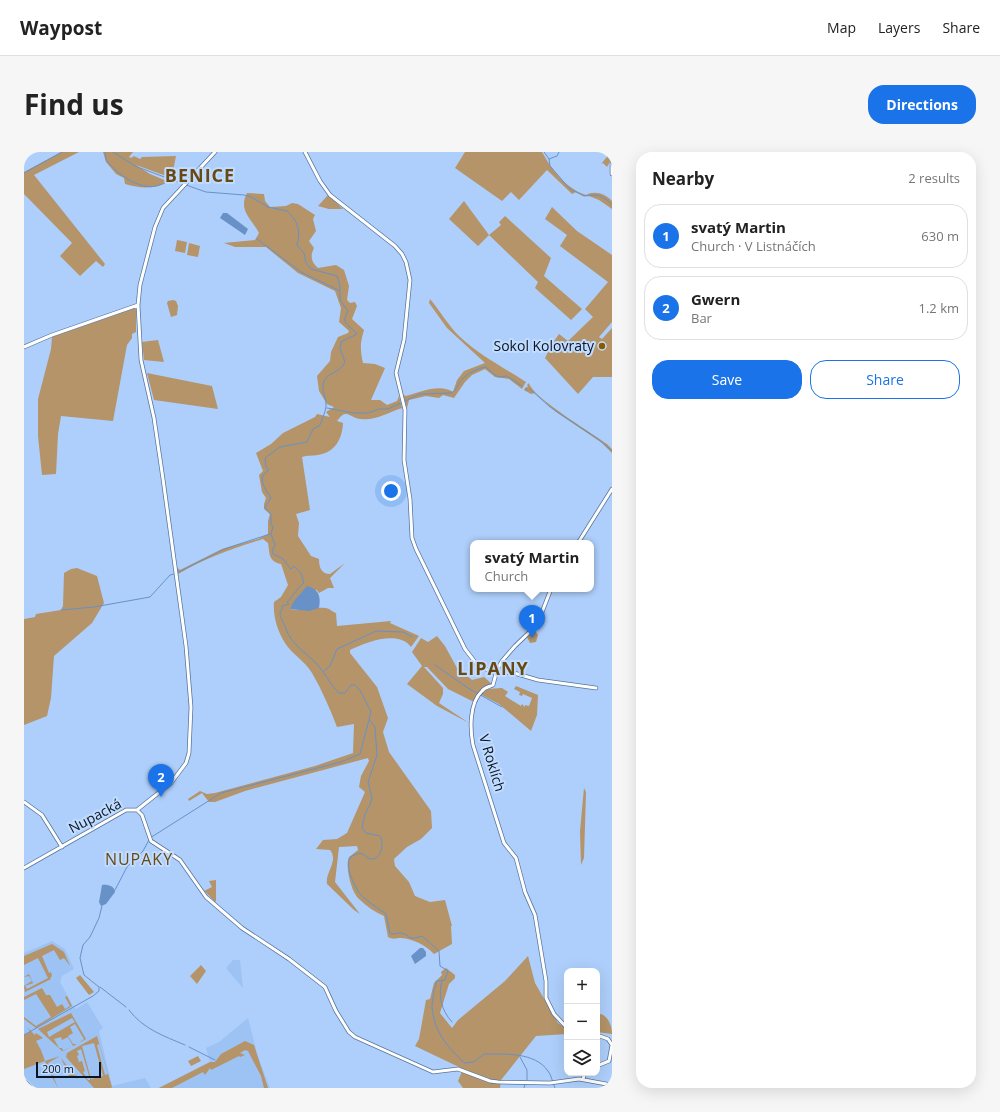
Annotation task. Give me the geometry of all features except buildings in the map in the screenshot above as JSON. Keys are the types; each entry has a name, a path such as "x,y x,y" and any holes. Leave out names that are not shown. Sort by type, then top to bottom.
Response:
{"highway":[{"path":"24,1082 30,1088"}],"street":[{"path":"137,810 171,783 186,763 189,753 191,707 186,646 163,479 154,418 141,360 138,304 140,285 158,219 163,208 215,152"},
{"path":"305,152 320,181 330,195 400,251 410,273 404,340 396,368 404,403 404,460 410,499 412,538 416,549 471,658 485,670 496,673 514,673 538,680 596,688"},
{"path":"612,163 612,174"},
{"path":"24,346 138,304"},
{"path":"580,540 612,489"},
{"name":"V Roklích","path":"550,592 537,625 507,654 496,673 493,685 483,689 479,694 472,716 472,737 504,843 516,858 525,892 535,915 546,981 547,1000 557,1018 564,1025"},
{"path":"24,802 42,815 62,847"},
{"name":"Nupacká","path":"24,868 126,810 137,810 142,815 150,840 180,860 206,897 245,930 316,978 327,989 331,1003 348,1032 355,1037 433,1072 442,1072 454,1069 462,1070 480,1078 498,1082 549,1083"},
{"path":"600,1036 608,1039 612,1045 609,1061 600,1065"},
{"path":"550,1088 549,1083 583,1079 612,1085"}],"shaded area":[{"path":"61,152 79,152 34,175 105,264 103,267 96,261 80,276 60,256 72,243 24,194 24,172"},
{"path":"103,152 133,152 129,157 131,158 134,156 140,159 142,157 176,156 172,176 169,177 136,165 150,174 169,182 153,187 137,187 125,184 124,178 116,174 106,162"},
{"path":"465,152 542,152 555,172 565,183 578,192 586,195 596,193 607,196 612,201 612,209 599,200 589,196 584,196 576,192 572,194 547,170 519,200 511,192 502,201 455,168"},
{"path":"611,152 612,158 607,167 603,163 601,164"},
{"path":"247,193 264,194 265,201 270,207 286,206 292,203 298,204 315,215 313,219 316,231 309,241 314,248 312,254 313,261 318,268 336,265 344,270 349,286 347,300 350,303 355,302 357,306 352,319 364,330 361,346 363,363 375,364 385,368 371,400 380,400 387,405 397,401 399,396 402,408 371,419 361,419 348,414 343,415 337,421 343,423 339,440 333,448 318,455 302,457 310,510 296,514 299,523 298,536 311,556 319,559 319,565 324,573 330,574 345,563 330,578 334,588 328,588 319,593 317,590 302,592 290,609 300,610 327,608 336,613 337,626 391,621 390,623 419,636 411,647 398,639 390,638 373,641 357,647 350,650 350,653 377,687 388,718 383,732 389,752 431,811 432,828 421,839 407,847 394,859 395,866 409,882 415,896 430,902 445,900 452,926 452,944 434,954 423,945 415,941 401,938 393,939 388,937 384,916 374,911 356,896 351,885 348,872 348,861 349,857 358,850 357,846 339,847 335,882 360,914 327,884 333,858 332,854 330,850 316,849 323,840 337,839 347,833 365,792 359,787 361,776 369,761 368,758 245,791 215,802 209,802 202,793 189,801 188,799 200,791 207,794 215,793 315,766 353,753 354,724 337,727 326,700 312,673 288,647 280,633 275,618 274,602 281,597 288,585 281,564 274,561 270,556 268,543 263,539 230,550 189,568 178,574 177,577 177,568 180,570 222,549 258,539 268,534 268,521 270,514 264,509 266,498 262,492 259,475 263,471 256,453 271,444 283,433 315,417 317,414 330,417 326,412 334,407 327,404 319,391 317,376 330,361 331,352 338,337 348,333 349,331 339,322 341,308 335,291 298,273 266,247 235,247 224,243 255,240 259,233 245,209 244,204"},
{"path":"328,195 343,209 329,209 318,206"},
{"path":"464,201 489,235 478,246 449,219"},
{"path":"552,207 577,231 612,255 612,322 599,337 602,339 612,328 612,377 593,377 578,394 545,358 559,334 568,341 593,317 585,309 608,282 560,246 567,235 545,219"},
{"path":"223,213 227,213 248,229 245,235 220,218"},
{"path":"505,216 551,258 544,276 582,309 571,320 535,288 538,282 489,235 501,225 499,222"},
{"path":"177,240 187,242 185,253 175,251"},
{"path":"189,243 200,246 198,257 187,255"},
{"path":"430,299 451,327 467,343 526,382 522,389 509,379 495,377 485,369 472,375 454,398 443,395 439,398 426,396 409,400 407,408 403,395 406,396 436,388 448,389 453,392 457,380 464,371 485,363 447,328 429,303"},
{"path":"168,301 176,301 178,306 177,315 171,317 167,303"},
{"path":"135,308 136,332 132,334 132,338 127,345 113,421 61,416 58,434 56,474 42,475 38,436 38,399 51,349 52,337"},
{"path":"158,340 164,362 144,360 142,342"},
{"path":"147,373 212,386 218,409 154,400"},
{"path":"529,383 540,397 551,406 607,444 612,449 612,453 602,443 556,412 535,393 531,394 524,390 528,387 527,385"},
{"path":"77,568 97,576 104,603 92,623 54,656 51,698 47,716 24,725 24,619 35,617 36,614 61,610 63,606 64,573 71,569"},
{"path":"307,586 317,591 320,600 319,608 309,611 290,609 294,601"},
{"path":"535,631 538,635 536,642 530,643 527,637"},
{"path":"437,636 445,646 457,668 472,680 484,677 493,685 483,689 476,703 448,689 427,667 424,667 443,688 443,694 439,703 469,723 437,706 407,684 422,666 412,652 421,638 428,642"},
{"path":"516,686 538,695 537,715 531,731 499,704 480,694 487,689 502,688 508,692 505,696 521,706 522,704 525,707 525,705 529,706 532,698 523,694 522,696 519,695 520,692 514,689"},
{"path":"584,788 586,792 584,858 581,865 580,831"},
{"path":"216,880 215,902 204,891 212,887 209,881"},
{"path":"102,885 114,888 115,892 106,904 101,906 99,902"},
{"path":"52,941 65,949 74,969 62,976 60,982 73,1006 76,1009 87,1002 103,1028 99,1031 112,1086 145,1078 151,1088 36,1088 24,1076 24,953"},
{"path":"52,944 64,952 70,966 64,958 60,960 54,950 42,956 49,973 51,972 51,979 25,992 24,986 32,981 29,976 24,977 29,974 33,983 25,986 27,989 48,978 38,958 24,965 24,956"},
{"path":"420,948 423,948 426,952 426,956 415,964 411,956"},
{"path":"528,956 535,983 558,1023 561,1025 564,1024 564,1034 536,1036 501,1080 500,1088 463,1088 458,1081 463,1069 415,1046 419,1039 426,1000 430,999 434,983 442,975 441,972 446,968 455,975 455,978 449,984 440,1013 452,1028 458,1020 505,981"},
{"path":"233,960 240,960 243,988 226,968"},
{"path":"201,965 206,971 197,984 190,976"},
{"path":"80,975 94,992 89,995 76,978"},
{"path":"42,988 46,995 50,995 57,1007 62,1004 65,1009 70,1006 65,997 67,996 72,1006 36,1028 24,1019 24,1017 36,1026 51,1017 36,994 24,1000 24,997"},
{"path":"71,1013 86,1039 79,1043 84,1039 75,1024 70,1027 73,1033 68,1036 73,1044 77,1044 73,1046 68,1037 62,1040 61,1037 54,1039 59,1048 62,1048 63,1051 62,1051 38,1029","holes":["72,1018 75,1022 49,1037 47,1032"]},
{"path":"600,1014 604,1015 610,1022 612,1034 600,1032"},
{"path":"248,1018 258,1057 270,1088 158,1088 210,1062 206,1048 219,1042"},
{"path":"28,1028 35,1035 36,1033 43,1038 36,1041 45,1061 24,1069 24,1035 30,1032"},
{"path":"97,1036 112,1087 94,1088 66,1057 67,1053","holes":["94,1043 103,1076 91,1079 82,1046","99,1044 108,1074 105,1075 97,1045","81,1049 90,1080 88,1080 83,1072 85,1071 82,1061 79,1062 77,1056 79,1055 77,1051"]},
{"path":"245,1041 254,1045 268,1088 264,1088 261,1076 248,1051 245,1050 240,1053 245,1055 239,1056 211,1070 210,1068 205,1075 203,1072 172,1088 159,1088 210,1062 215,1062 221,1054"},
{"path":"60,1056 48,1063 58,1088 51,1075 45,1061"},
{"path":"198,1056 201,1061 191,1066 188,1061"},
{"path":"61,1058 71,1071 78,1077 77,1079 75,1075 70,1078"}],"waterway":[{"path":"24,173 62,152"},
{"path":"105,152 106,160 117,171 131,181 147,186 162,184"},
{"path":"113,152 135,166 183,184"},
{"path":"544,152 549,159 550,166 570,189 584,196 598,195 612,205"},
{"path":"549,159 557,156 559,152"},
{"path":"186,185 206,192 244,195 251,197 268,207 287,211 298,226 299,235 297,245 304,253 306,263 311,269 337,276 340,286 340,300 348,311 345,322 357,334 341,342 340,348 345,362 341,368 324,381 323,391 326,400 326,407 320,425 313,429 307,442 280,447 265,458 266,467 269,470 265,473 262,480 264,487 271,498 265,507 271,515 271,524 273,527 271,534 275,545 272,551 273,554 283,559 291,569 294,566 301,573 304,583 287,602 289,604 282,606 282,610 280,612 281,618 291,639 316,663 339,693 345,693 351,685 355,685 358,688 371,711 369,719 375,727 377,755 368,782 372,798 365,814 362,828 366,833 380,836 382,846 380,854 375,859 370,859 360,853 351,857 348,865 353,882 363,897 386,914 390,933 403,933 410,938 422,936 439,951 440,966 448,971 445,980 436,981 432,1004 433,1016 442,1038 458,1057 464,1063 474,1062 484,1054 510,1054 528,1057 535,1060 548,1071 555,1088"},
{"path":"257,239 301,272 340,291"},
{"path":"327,408 354,413 368,413 379,409 388,409 420,394 451,393 466,376 476,370 486,367 498,377 507,376 522,386"},
{"path":"530,389 550,407 598,439 612,451"},
{"path":"177,573 224,549 270,534"},
{"path":"61,610 94,607 150,597 170,575 174,574"},
{"path":"324,671 330,666 337,649 376,631 403,632 412,637"},
{"path":"435,665 468,688 502,707"},
{"path":"150,838 221,793 341,762 360,754 369,720"},
{"path":"115,890 127,867 143,851 149,840"},
{"path":"24,1035 93,996 99,991 99,987 84,975 80,958 83,945 90,937 99,918 102,906"},
{"path":"442,980 440,992 441,1002 445,1013 452,1022"},
{"path":"100,987 126,1007"},
{"path":"129,1010 147,1027 185,1045"},
{"path":"189,1047 215,1060"},
{"path":"520,1057 527,1070 527,1080"},
{"path":"524,1088 525,1084"}],"place":[{"name":"Sokol Kolovraty","path":"602,346"},
{"name":"svatý Martin","path":"532,638"},
{"name":"Gwern","path":"161,797"}],"district":[{"name":"BENICE","path":"200,176"},
{"name":"LIPANY","path":"493,669"},
{"name":"NUPAKY","path":"139,859"}]}
